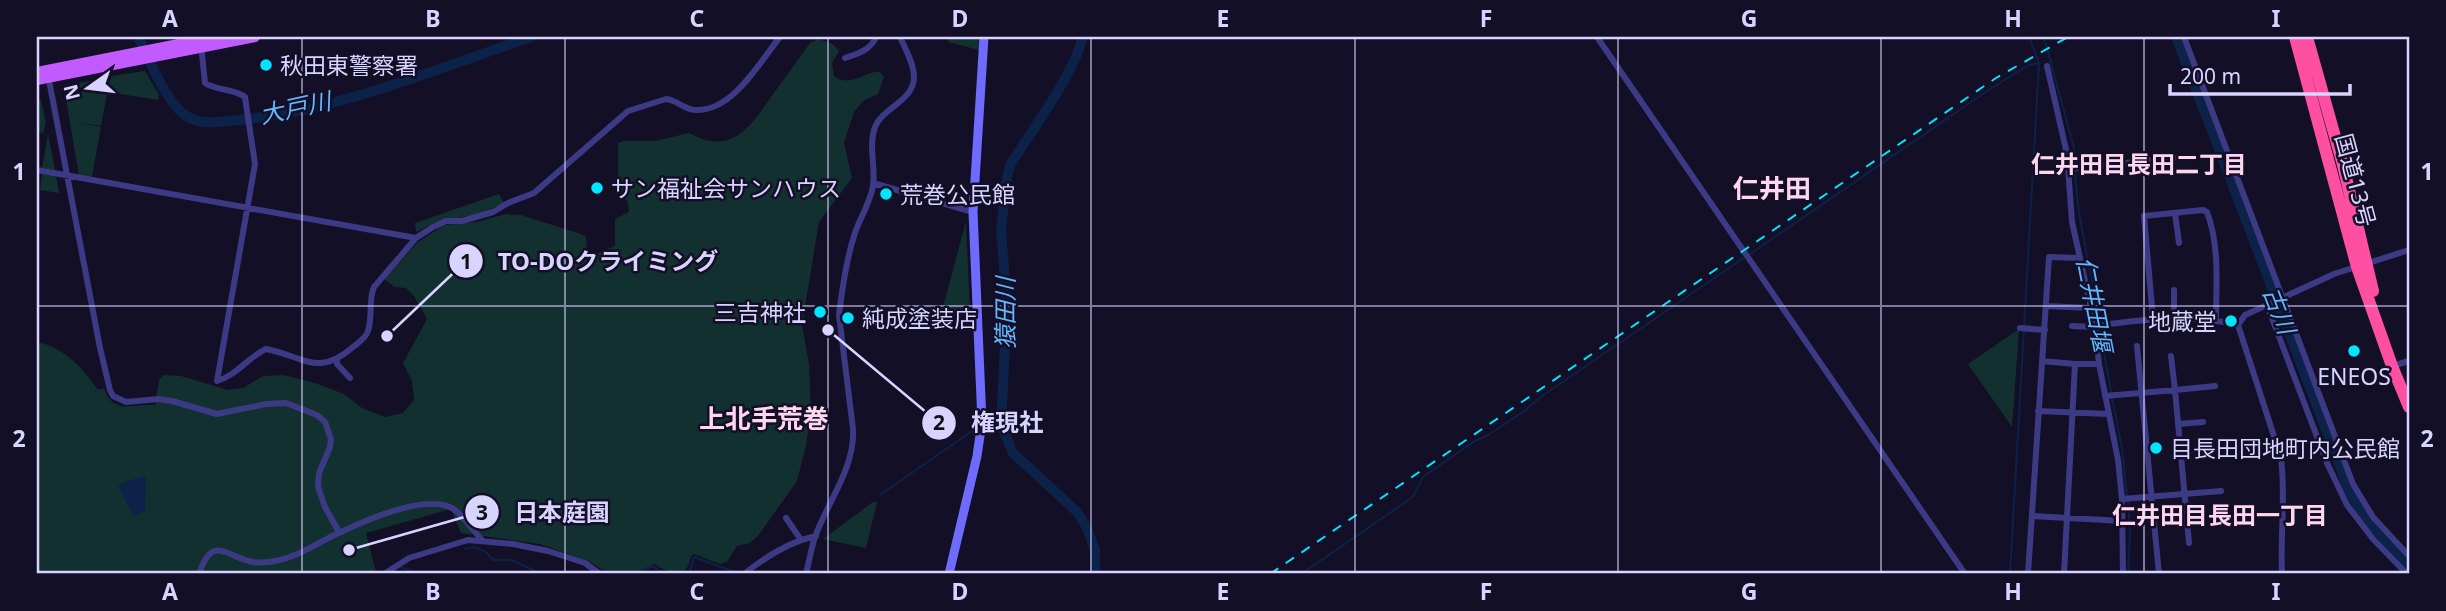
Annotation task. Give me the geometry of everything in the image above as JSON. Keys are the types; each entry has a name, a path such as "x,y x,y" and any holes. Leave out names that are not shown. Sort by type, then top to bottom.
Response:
{"highway":[{"name":"国道13号","path":"2295,37 2337,167"},
{"name":"国道13号","path":"2307,37 2362,265 2381,333 2409,407"}],"main road":[{"path":"37,80 44,73 154,53 206,40 255,37"}],"street":[{"path":"206,40 205,83 236,91 245,97 255,164 217,381 232,376 251,357 266,349 300,361 324,363 337,360 367,334 374,286 416,238 446,221 478,217 534,192 628,111 666,99 693,110 726,102 780,37"},
{"path":"845,58 871,46 876,37"},
{"path":"806,574 816,536 845,472 853,447 839,316 850,247 869,202 873,183 875,126 906,95 912,84 911,66 900,37"},
{"path":"949,574 978,456 982,422 973,212 985,37"},
{"path":"1597,37 1965,574"},
{"path":"2184,37 2353,484 2373,517 2409,556"},
{"path":"2047,66 2069,169 2072,222 2095,326 2099,364 2110,396 2108,414 2122,499 2123,574"},
{"path":"44,73 69,175 100,348 113,396 126,402 148,398 172,401 217,414 266,404 286,403 317,415 325,422 331,439 319,473 318,486 325,507 339,533"},
{"path":"2069,169 2183,157"},
{"path":"37,170 416,238"},
{"path":"873,183 973,212"},
{"path":"2153,319 2144,216 2203,210 2207,212 2216,247 2216,320"},
{"path":"2175,213 2179,243"},
{"path":"2238,325 2245,315 2334,274 2409,250"},
{"path":"2028,574 2049,257 2079,258"},
{"path":"2174,318 2175,290"},
{"path":"2269,304 2327,463 2347,505 2373,539 2407,574"},
{"path":"2046,306 2090,308"},
{"path":"2072,326 2174,318 2216,320 2238,325"},
{"path":"2238,325 2281,458 2284,476 2282,574"},
{"path":"2023,328 2045,330"},
{"path":"2137,346 2159,574"},
{"path":"2171,356 2189,543"},
{"path":"337,360 337,365 350,378"},
{"path":"2042,361 2099,364"},
{"path":"2392,366 2409,361"},
{"path":"2064,574 2075,364"},
{"path":"2110,396 2216,386"},
{"path":"2038,411 2108,414"},
{"path":"2178,424 2203,422"},
{"path":"2122,499 2221,491"},
{"path":"199,574 204,559 212,553 224,550 254,563 274,561 412,506 433,503 454,509 482,540"},
{"path":"2032,516 2123,521"},
{"path":"786,518 800,540"},
{"path":"744,574 772,553 816,536"},
{"path":"384,574 409,558 468,540 548,551 585,563 600,574"}],"green space":[{"path":"949,37 980,37 979,50 948,42"},
{"path":"818,39 833,44 839,51 832,63 834,76 847,81 880,72 884,77 878,94 863,101 854,112 844,143 852,178 819,222 802,325 809,364 811,412 797,481 758,536 750,543 737,546 727,562 720,564 694,554 686,569 678,573 672,573 655,564 631,574 609,574 590,562 540,544 461,533 451,509 366,533 376,572 373,574 37,574 37,342 56,349 72,360 98,390 104,388 108,397 119,405 155,405 159,380 163,375 181,376 228,390 243,388 263,376 284,375 344,394 362,408 385,417 403,413 414,400 412,381 403,363 427,319 414,296 406,288 395,287 384,279 418,242 444,225 477,222 506,214 521,215 581,234 586,237 587,252 591,256 615,246 615,219 629,212 628,203 618,187 618,143 655,141 689,133 716,142 738,136 755,119 810,43"},
{"path":"145,71 159,95 158,100 108,92 111,76"},
{"path":"110,77 101,126 77,122 101,127 92,177 79,175 65,94 69,85"},
{"path":"37,99 41,100 46,123 43,133 37,132"},
{"path":"48,134 55,170 42,168"},
{"path":"42,173 56,176 59,193 40,190"},
{"path":"499,194 504,203 480,214 436,222 416,232 415,223"},
{"path":"966,221 970,315 943,307"},
{"path":"2019,331 2012,427 1968,364"},
{"path":"873,502 877,502 866,548 823,539"}],"water":[{"path":"146,475 145,511 134,516 118,487 122,483"}],"waterway":[{"name":"大戸川","path":"138,37 159,81 180,111 194,120 214,122 277,115 351,98 531,37"},
{"name":"猿田川","path":"1082,37 1072,66 1010,165 1007,177 1001,230 1007,306 1001,425 1013,453 1077,512 1086,526 1095,550 1095,574"},
{"path":"2010,574 2039,63 2029,37"},
{"name":"仁井田堰","path":"2044,37 2074,148 2075,165"},
{"name":"古川","path":"2176,37 2349,490 2361,512 2409,568"},
{"path":"1750,254 1990,89 2029,65 2039,63"},
{"name":"仁井田堰","path":"2075,170 2082,228 2100,323"},
{"path":"1301,574 1413,497 1423,477 1523,412 1542,396 1745,257"},
{"name":"仁井田堰","path":"2100,329 2111,392"},
{"name":"仁井田堰","path":"2112,398 2122,449 2127,496"},
{"path":"880,495 972,431"},
{"name":"仁井田堰","path":"2128,502 2128,574"},
{"path":"465,549 475,547 486,552 493,560 512,560 541,574"},
{"path":"689,574 694,557 740,574"},
{"path":"634,574 653,566 663,574"},
{"path":"401,567 417,574"}],"railway":[{"path":"1270,574 1996,78 2068,37"}],"place":[{"name":"秋田東警察署","path":"266,65"},
{"name":"サン福祉会サンハウス","path":"597,188"},
{"name":"荒巻公民館","path":"886,194"},
{"name":"三吉神社","path":"820,312"},
{"name":"純成塗装店","path":"848,318"},
{"name":"地蔵堂","path":"2231,321"},
{"name":"権現社","path":"828,330"},
{"name":"TO-DOクライミング","path":"387,336"},
{"name":"ENEOS","path":"2354,351"},
{"name":"目長田団地町内公民館","path":"2156,448"},
{"name":"日本庭園","path":"349,550"}],"district":[{"name":"仁井田目長田二丁目","path":"2139,163"},
{"name":"仁井田","path":"1772,188"},
{"name":"上北手荒巻","path":"764,418"},
{"name":"仁井田目長田一丁目","path":"2220,514"}]}
